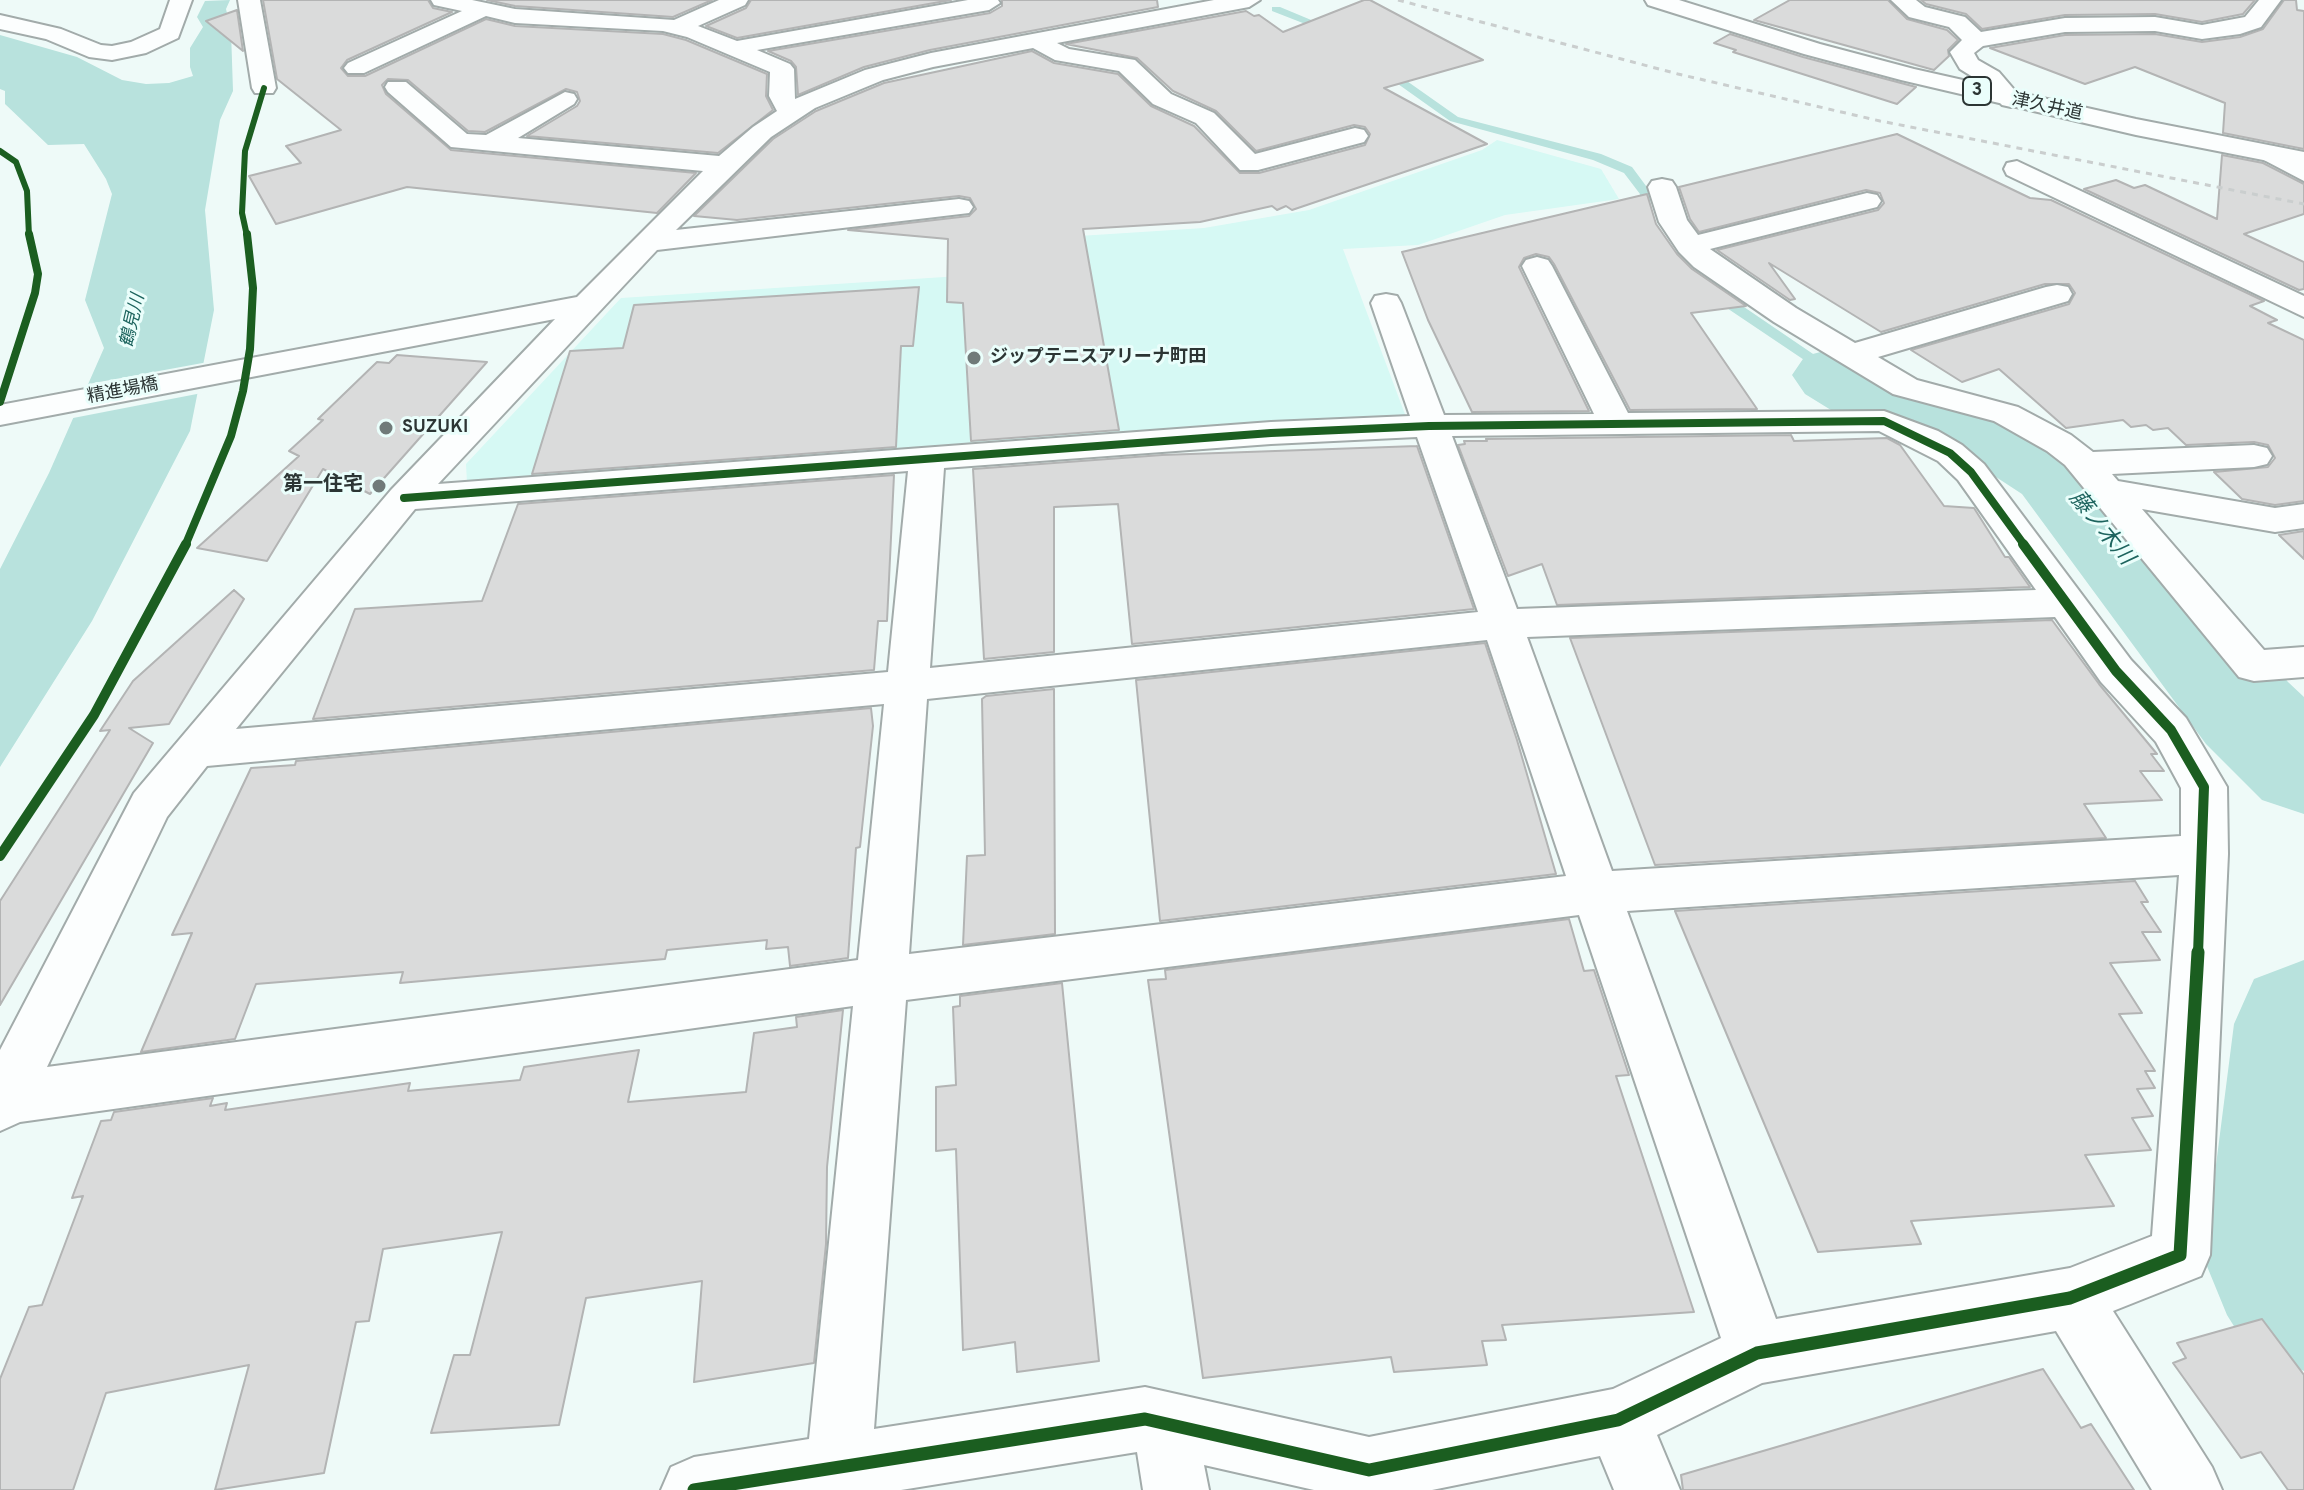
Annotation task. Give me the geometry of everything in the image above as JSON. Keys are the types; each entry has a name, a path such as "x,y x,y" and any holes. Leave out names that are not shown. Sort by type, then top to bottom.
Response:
{"street":[{"path":"0,22 53,34 97,52 112,53 138,48 170,33 181,0"},
{"path":"249,0 264,88"},
{"path":"442,0 492,12 677,27 782,69 810,68"},
{"path":"356,68 492,12 531,0"},
{"path":"677,27 737,0"},
{"path":"2,1101 150,806 404,498 587,304 762,132 791,112 874,75 1249,0"},
{"name":"津久井道","path":"1656,0 1812,49 2011,100 2304,160"},
{"path":"1902,0 1917,12 1957,22 1976,40"},
{"path":"2011,100 1990,77 1968,64 1962,52 1976,40 2065,25 2155,24 2202,32 2240,27 2253,22 2270,0"},
{"path":"735,50 752,44 989,3"},
{"path":"2018,32 2060,48"},
{"path":"1038,41 1063,55 1127,65 1162,99 1205,118 1249,164 1355,136"},
{"path":"837,67 904,67"},
{"path":"782,69 781,96 791,112"},
{"path":"397,87 452,138 726,165"},
{"path":"490,144 565,99"},
{"path":"2273,154 2304,173"},
{"path":"2017,169 2304,308"},
{"path":"694,1490 840,1478 1145,1419 1369,1470 1618,1420 1757,1353 2070,1298 2180,1255 2204,854 2204,787 2171,730 2116,671 1971,472 1851,355 1704,261 1689,246 1673,222 1662,187"},
{"path":"1689,246 1867,201"},
{"path":"648,242 959,207"},
{"path":"928,211 934,242"},
{"path":"1537,266 1616,423"},
{"path":"1851,355 2057,294"},
{"path":"1386,303 1502,624 1757,1353"},
{"name":"精進場橋","path":"9,414 587,304"},
{"path":"404,498 1271,433 1429,426 1884,421 1903,407 2006,414 2059,443 2095,478 2254,666 2304,662"},
{"path":"2095,478 2254,456"},
{"path":"840,1478 927,460"},
{"path":"2095,478 2275,520 2304,516"},
{"path":"194,750 908,686 1502,624 2064,603"},
{"path":"2,1101 881,980 1594,893 2204,854"},
{"path":"2070,1298 2189,1490"},
{"path":"1618,1420 1647,1490"},
{"path":"1164,1424 1176,1490"}],"shaded area":[{"name":"ジップテニスアリーナ町田","path":"1497,140 1601,169 1619,199 1505,215 1418,245 1343,249 1406,417 467,483 466,464 621,298 1083,268 1079,236 1204,228 1309,210 1482,150"}],"water":[{"name":"鶴見川","path":"230,0 226,9 231,31 233,91 220,120 205,210 214,310 190,431 92,621 0,767 0,569 49,473 104,348 85,300 112,194 84,144 48,145 5,104 5,91 0,89 0,35 77,57 122,80 146,84 169,83 193,76 190,48 203,27 197,17 205,1"}],"pier":[{"path":"208,362 202,393 68,419 83,385"}],"building":[{"path":"263,0 428,0 433,8 452,12 347,60 341,68 348,76 365,76 486,19 515,26 663,34 686,40 767,74 766,96 773,110 718,153 527,136 577,106 580,101 577,92 566,89 485,132 468,131 408,80 388,79 382,85 386,94 451,150 696,173 657,213 407,187 276,224 249,176 301,163 286,146 341,130 277,79"},
{"path":"487,0 712,0 673,17 515,6"},
{"path":"751,0 951,0 737,38 706,26 746,8"},
{"path":"1002,0 1157,0 1158,7 930,50 864,67 798,95 796,67 791,61 768,51 990,13 1002,6"},
{"path":"1370,0 1483,60 1384,88 1487,144 1292,210 1286,206 1277,210 1272,206 1200,222 1083,229 1119,430 971,441 963,303 947,302 948,239 848,230 969,216 976,209 970,198 959,196 737,220 694,216 773,139 816,111 884,83 1032,51 1054,63 1118,74 1151,106 1194,126 1240,173 1259,173 1365,145 1370,134 1365,127 1354,125 1256,151 1216,111 1173,91 1137,58 1066,44 1246,11 1254,16 1259,15 1283,32"},
{"path":"1790,0 1888,0 1907,19 1947,30 1958,40 1948,50 1949,56 1934,70 1754,20"},
{"path":"1921,0 2255,0 2243,14 2202,22 2155,14 2065,15 1982,29 1966,14"},
{"path":"2284,0 2296,0 2297,10 2304,11 2304,149 2223,133 2225,103 2135,67 2085,84 1990,48 2065,35 2155,34 2202,42 2240,37 2263,29"},
{"path":"237,10 243,51 206,21"},
{"path":"1730,34 1916,87 1897,104 1733,52 1736,50 1714,43"},
{"path":"1897,134 2030,198 2051,200 2264,301 2250,306 2277,320 2268,323 2304,340 2304,501 2275,505 2242,499 2214,472 2268,467 2275,458 2268,445 2254,442 2186,445 2168,428 2153,430 2146,425 2131,427 2123,420 2066,428 1999,369 1962,382 1911,350 2069,304 2075,293 2069,284 2045,284 1881,332 1769,263 1795,299 1790,300 1717,250 1878,210 1884,203 1880,193 1866,190 1699,232 1690,219 1679,187"},
{"path":"2222,155 2263,163 2304,184 2304,214 2244,234 2304,262 2304,289 2299,290 2084,189 2116,180 2134,188 2145,185 2217,219"},
{"path":"1647,194 1656,224 1677,254 1692,269 1746,306 1691,313 1757,409 1630,410 1554,264 1549,257 1536,254 1524,258 1519,267 1589,411 1472,412 1428,320 1402,252"},
{"path":"919,287 913,346 901,346 896,447 532,474 570,351 623,348 634,305"},
{"path":"397,355 487,362 370,494 323,469 267,561 197,548 299,456 289,451 377,362 389,363"},
{"path":"1791,435 1794,441 1887,438 1900,445 1944,506 1974,508 2005,557 2009,557 2030,587 1557,605 1542,564 1508,576 1458,445 1465,444 1464,441 1486,439"},
{"path":"1417,446 1474,609 1132,644 1118,504 1054,507 1054,652 984,659 973,469 1162,455"},
{"path":"894,475 887,621 878,621 874,670 313,719 355,609 482,601 518,504"},
{"path":"2304,531 2304,559 2279,535"},
{"path":"234,590 244,599 169,724 129,728 153,743 0,1005 0,901 110,730 100,731 133,681"},
{"path":"2052,620 2099,684 2157,754 2151,754 2164,771 2140,771 2162,800 2084,804 2106,838 1655,865 1570,638"},
{"path":"1485,643 1556,874 1160,921 1136,680"},
{"path":"1054,689 1055,934 963,945 967,856 985,855 982,699 986,696"},
{"path":"871,708 873,726 860,847 856,848 848,958 790,966 788,947 766,949 767,940 667,950 665,959 400,983 403,972 256,984 235,1039 141,1052 192,933 172,935 251,768 295,765 296,761"},
{"path":"2135,881 2148,902 2141,902 2161,932 2142,932 2160,960 2110,963 2142,1013 2119,1014 2155,1071 2145,1071 2155,1088 2137,1089 2153,1116 2132,1118 2151,1150 2085,1155 2114,1206 1911,1221 1921,1244 1818,1252 1675,911"},
{"path":"1569,919 1584,971 1594,970 1629,1075 1616,1076 1694,1312 1502,1325 1506,1340 1482,1341 1487,1365 1394,1372 1391,1357 1203,1378 1148,980 1166,979 1165,970"},
{"path":"1062,983 1099,1361 1017,1372 1015,1342 963,1350 956,1149 936,1151 936,1087 956,1085 953,1007 960,1006 960,996"},
{"path":"843,1010 827,1167 826,1244 814,1363 694,1382 702,1281 586,1298 559,1425 431,1433 454,1355 470,1355 502,1232 383,1249 369,1321 356,1322 324,1473 215,1490 249,1365 106,1393 73,1490 0,1490 0,1379 29,1307 42,1305 83,1196 72,1198 101,1121 111,1120 114,1112 213,1098 210,1106 227,1103 225,1110 410,1083 408,1091 520,1080 524,1067 639,1050 628,1102 746,1092 754,1033 797,1027 796,1017"},
{"path":"2262,1319 2304,1375 2304,1490 2288,1490 2261,1452 2241,1458 2173,1363 2186,1358 2177,1343"},
{"path":"2043,1369 2081,1428 2091,1424 2134,1490 1683,1490 1681,1475"}],"waterway":[{"path":"1276,9 1335,32"},
{"path":"1378,82 1400,81 1454,119 1597,157 1628,170 1646,194 1641,218"},
{"path":"1714,293 1836,375"},
{"name":"藤ノ木川","path":"1836,375 1884,404 1959,421 2006,442 2056,473 2247,713 2304,767"},
{"name":"藤ノ木川","path":"2304,1024 2283,1259 2304,1290"}],"railway":[{"path":"1398,0 1678,74 1880,121 2304,204"}],"cycle path":[{"path":"0,856 94,715 183,551 231,436 250,349 253,288 250,247 242,213 245,151 264,88"},
{"path":"0,151 16,162 27,191 29,236 38,274 35,293 0,402"},
{"path":"404,498 1271,433 1429,426 1884,421 1950,453 1971,472 2116,671 2171,730 2204,787 2204,854 2180,1255 2070,1298 1757,1353 1618,1420 1369,1470 1145,1419 694,1490"}],"place":[{"name":"ジップテニスアリーナ町田","path":"974,358"},
{"name":"SUZUKI","path":"386,428"},
{"name":"第一住宅","path":"379,486"}]}
